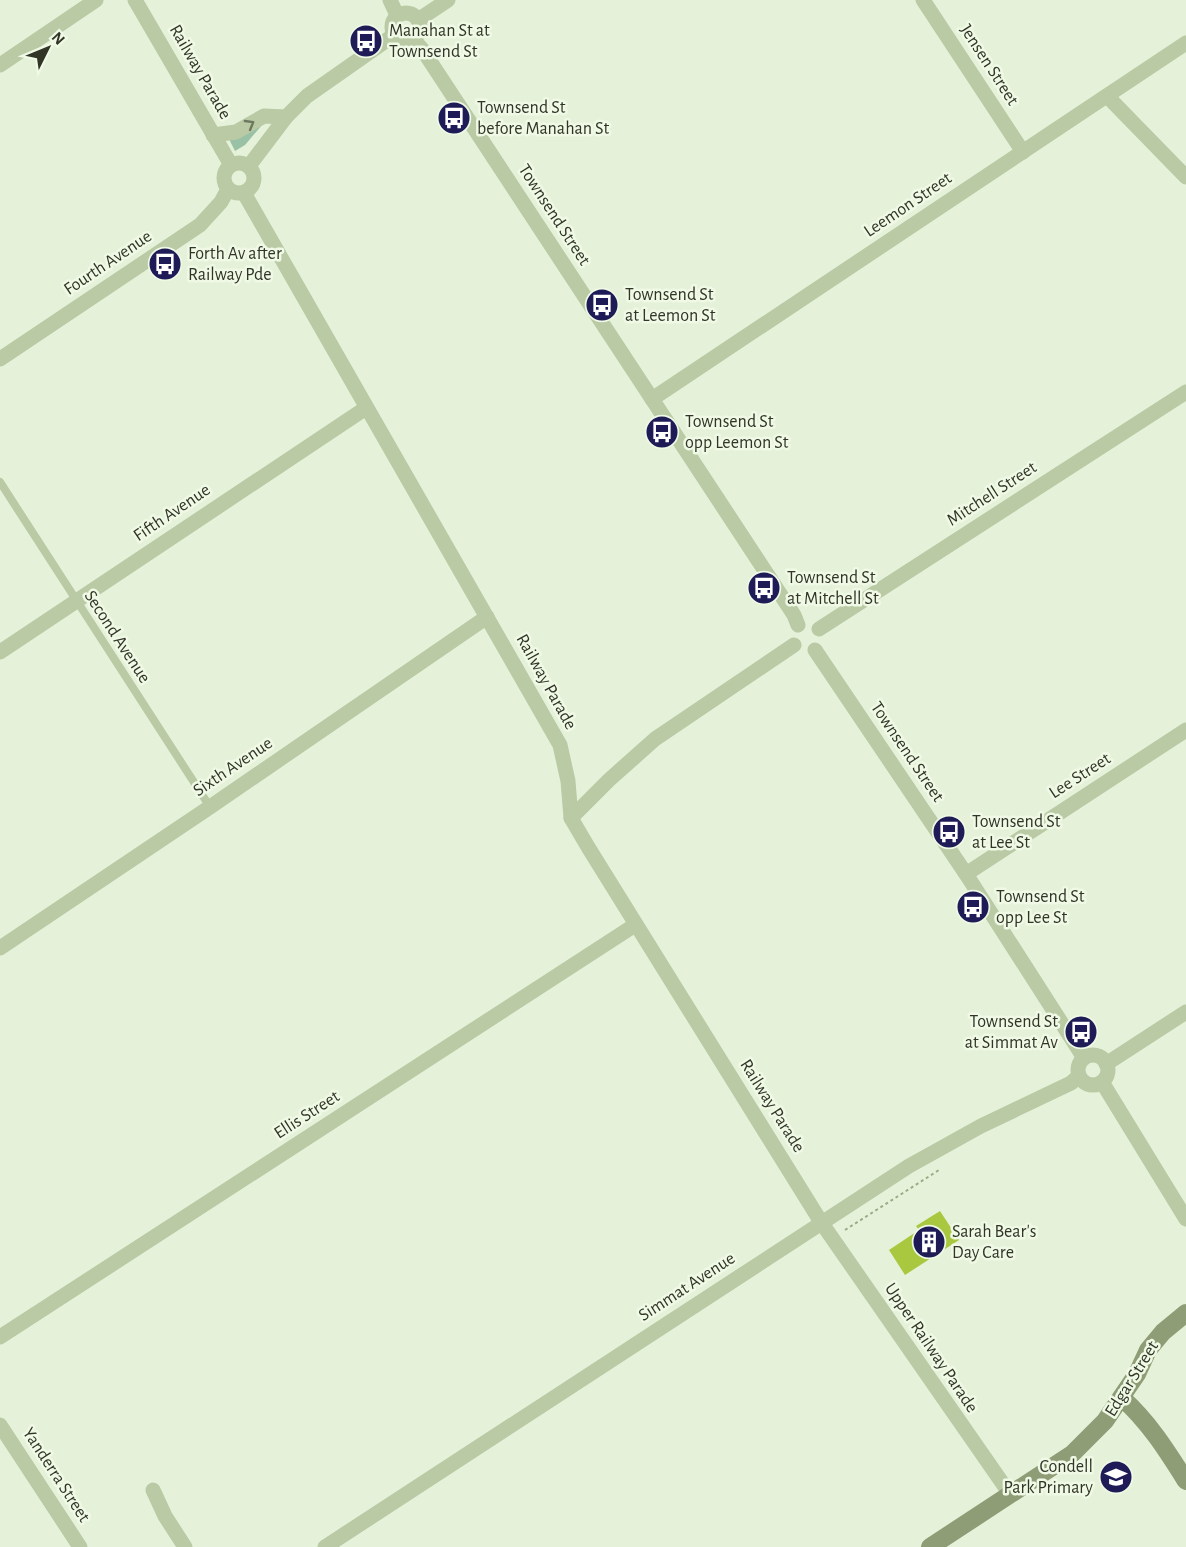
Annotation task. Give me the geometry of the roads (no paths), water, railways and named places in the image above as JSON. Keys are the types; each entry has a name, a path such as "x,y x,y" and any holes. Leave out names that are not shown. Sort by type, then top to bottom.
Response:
{"main road":[{"name":"Edgar Street","path":"930,1547 1072,1454 1106,1421 1137,1374 1148,1350 1163,1332 1186,1313"},
{"path":"1122,1398 1152,1429 1186,1481"}],"street":[{"path":"0,65 96,0"},
{"name":"Railway Parade","path":"135,0 231,165"},
{"path":"390,0 397,15"},
{"path":"418,20 448,0"},
{"name":"Jensen Street","path":"923,0 1023,152"},
{"path":"406,12 418,20 419,32 413,39 401,40 394,35 392,22 397,15 406,12"},
{"path":"249,166 286,117 307,96 394,35"},
{"name":"Townsend Street","path":"413,39 422,49 794,615 798,625"},
{"name":"Leemon Street","path":"652,399 1186,43"},
{"path":"1107,96 1186,177"},
{"path":"213,135 236,132 264,116 286,117"},
{"path":"240,163 249,166 255,178 251,187 244,193 235,193 228,189 224,176 231,165 240,163"},
{"name":"Fourth Avenue","path":"0,359 200,225 221,202 228,189"},
{"name":"Railway Parade","path":"244,193 560,746 568,781 572,818 635,925 821,1222"},
{"name":"Mitchell Street","path":"819,629 1186,392"},
{"name":"Fifth Avenue","path":"0,652 366,408"},
{"name":"Sixth Avenue","path":"0,948 487,616"},
{"path":"812,624 819,629 821,638 815,650 801,651 794,645 792,632 798,625 812,624"},
{"path":"572,818 609,780 655,739 794,645"},
{"name":"Townsend Street","path":"815,650 966,874 1084,1058"},
{"name":"Lee Street","path":"966,874 1186,730"},
{"name":"Ellis Street","path":"0,1338 635,925"},
{"path":"1106,1064 1186,1012"},
{"path":"1090,1055 1099,1056 1106,1064 1107,1076 1101,1082 1089,1085 1079,1076 1078,1065 1084,1058 1090,1055"},
{"name":"Simmat Avenue","path":"326,1547 919,1160 981,1126 1071,1083 1079,1076"},
{"path":"1101,1082 1186,1219"},
{"name":"Upper Railway Parade","path":"821,1222 1010,1494"},
{"name":"Yanderra Street","path":"0,1425 80,1547"},
{"path":"153,1490 185,1547"}],"lane":[{"name":"Second Avenue","path":"0,482 210,807"}],"place":[{"name":"Manahan St at Townsend St","path":"366,41"},
{"name":"Townsend St before Manahan St","path":"454,118"},
{"name":"Forth Av after Railway Pde","path":"165,264"},
{"name":"Townsend St at Leemon St","path":"602,305"},
{"name":"Townsend St opp Leemon St","path":"662,432"},
{"name":"Townsend St at Mitchell St","path":"764,588"},
{"name":"Townsend St at Lee St","path":"949,832"},
{"name":"Townsend St opp Lee St","path":"973,907"},
{"name":"Townsend St at Simmat Av","path":"1081,1032"},
{"name":"Sarah Bear's Day Care","path":"929,1242"},
{"name":"Condell Park Primary","path":"1116,1477"}]}
